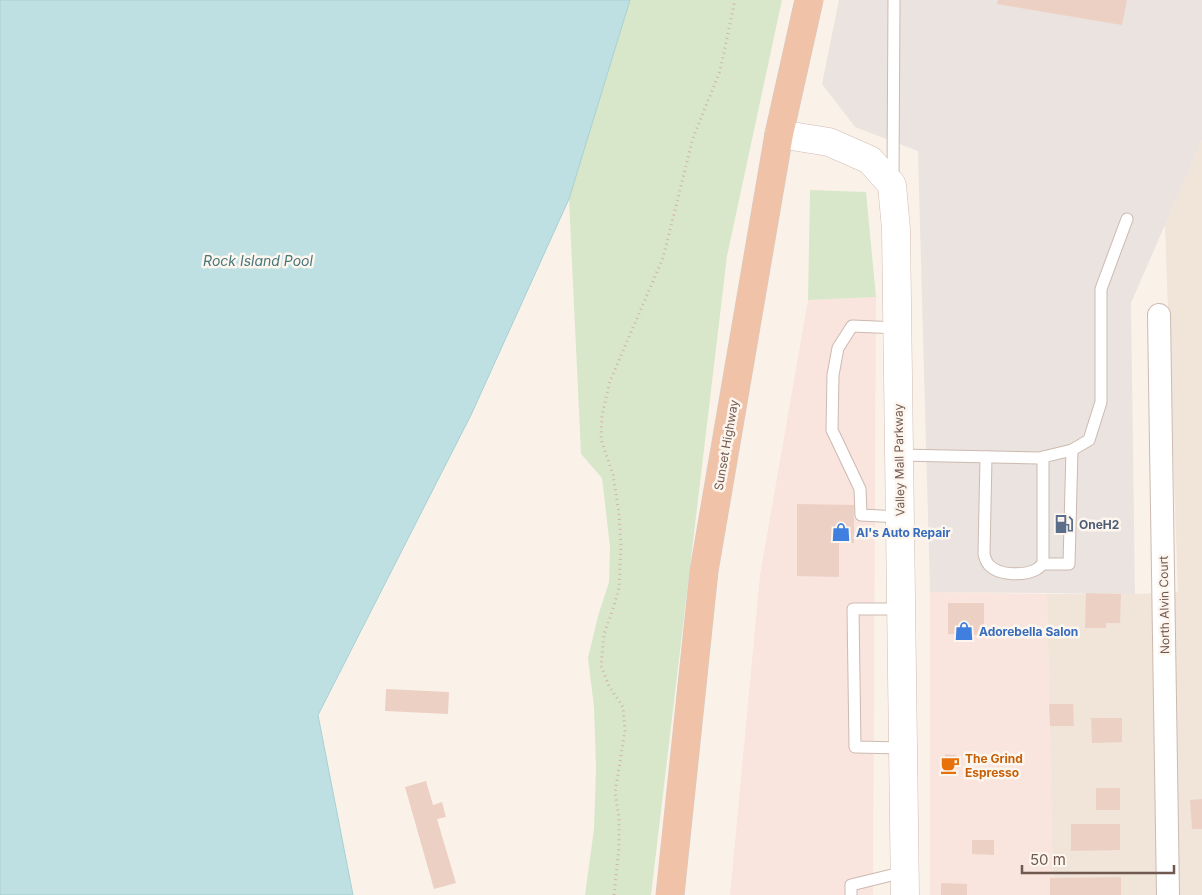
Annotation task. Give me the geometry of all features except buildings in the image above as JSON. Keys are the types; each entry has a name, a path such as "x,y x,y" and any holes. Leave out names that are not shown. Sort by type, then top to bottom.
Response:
{"highway":[{"name":"Sunset Highway","path":"670,895 704,571 778,134 808,0"}],"main road":[{"path":"778,134 829,142 870,160 892,185"},
{"name":"Valley Mall Parkway","path":"892,185 896,229 898,328 904,883"}],"street":[{"name":"North Alvin Court","path":"1160,315 1168,895"}],"lane":[{"path":"892,185 894,0"},
{"path":"900,455 1039,458 1072,450 1089,440 1101,402 1101,289 1126,219"},
{"path":"898,328 852,326 838,348 833,375 832,430 860,489 861,515 900,517"},
{"path":"986,457 984,554 987,563 995,570 1008,574 1024,573 1037,569 1043,564 1069,564 1072,450"},
{"path":"1043,457 1043,564"},
{"path":"901,609 853,609 855,747 903,748"},
{"path":"851,895 852,885 904,883"}],"path":[{"path":"614,895 619,840 619,818 615,793 626,731 623,707 609,686 601,666 604,634 614,609 619,588 622,546 620,513 613,475 601,439 602,415 610,381 663,258 694,138 720,71 735,0"}],"shaded area":[{"path":"839,0 1202,0 1202,140 1131,303 1135,594 930,592 918,151 855,127 822,84"},
{"path":"1202,140 1202,895 1053,895 1047,594 1178,592 1165,225"},
{"path":"876,297 873,895 730,895 760,575 808,300"},
{"path":"930,592 1047,594 1053,895 930,895"}],"green space":[{"path":"630,0 782,0 727,256 651,895 585,895 594,829 596,768 594,707 588,658 598,616 609,582 610,547 602,478 581,454 569,199"},
{"path":"810,190 866,192 876,297 808,300"}],"water":[{"name":"Rock Island Pool","path":"0,0 630,0 569,199 471,415 318,715 353,895 0,895"}],"place":[{"name":"OneH2","path":"1064,524"},
{"name":"Al's Auto Repair","path":"841,532"},
{"name":"Adorebella Salon","path":"964,631"},
{"name":"The Grind Espresso","path":"950,765"}]}
